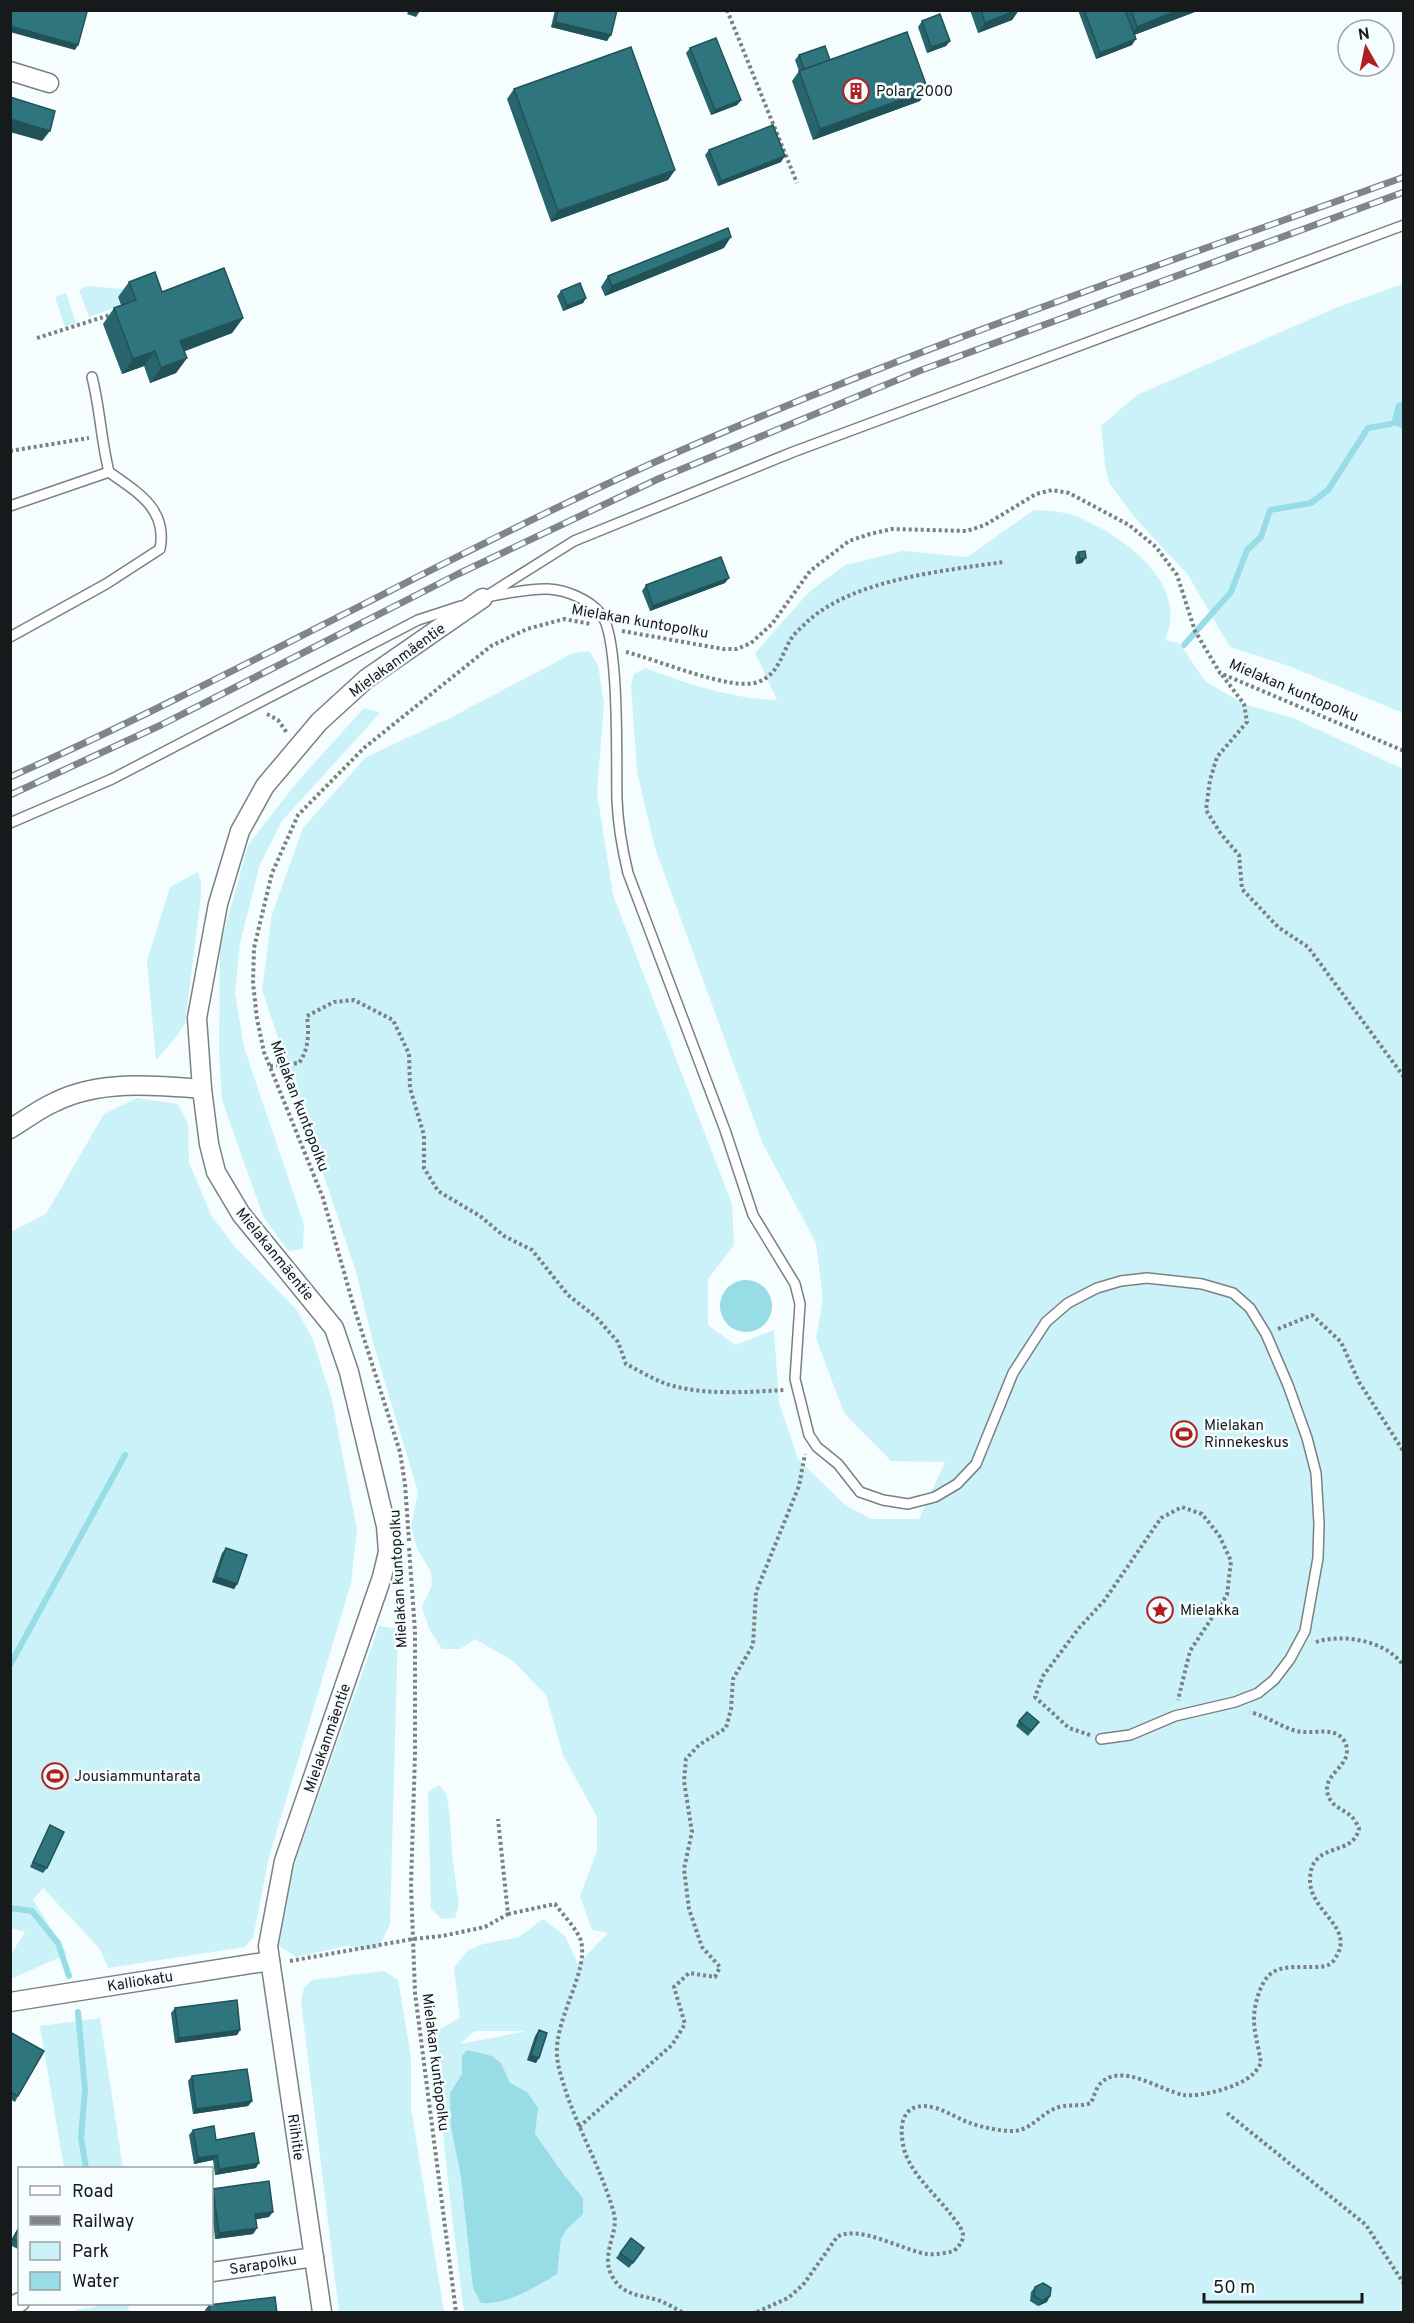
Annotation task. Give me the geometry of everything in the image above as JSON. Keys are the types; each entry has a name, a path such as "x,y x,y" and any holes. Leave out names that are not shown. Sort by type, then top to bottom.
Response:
{"street":[{"path":"10,71 49,83"},
{"name":"Mielakanmäentie","path":"270,1961 268,1946 284,1861 382,1577 388,1552 386,1526 369,1452 349,1372 334,1328 241,1214 216,1172 209,1144 202,1089 198,1018 218,904 240,831 265,786 319,722 366,679 483,598"},
{"path":"10,1129 55,1101 83,1092 149,1084 202,1089"},
{"name":"Kalliokatu","path":"10,2002 270,1961"},
{"name":"Riihitie","path":"270,1961 322,2313"},
{"name":"Sarapolku","path":"213,2272 314,2257"}],"lane":[{"path":"483,598 574,541 793,452 1404,225"},
{"path":"10,637 106,584 160,549 163,534 155,512 143,496 109,472 92,377"},
{"path":"10,506 109,472"},
{"path":"10,824 112,779 418,620 483,598 547,589 576,596 601,614 608,628 611,649 616,710 619,829 628,873 725,1130 753,1215 795,1284 800,1304 795,1379 809,1435 818,1447 838,1464 860,1492 883,1500 908,1504 936,1497 957,1484 976,1464 1013,1373 1046,1322 1068,1303 1097,1288 1121,1281 1147,1278 1202,1284 1233,1293 1250,1308 1266,1334 1303,1427 1316,1473 1319,1523 1318,1558 1305,1631 1290,1659 1274,1680 1258,1693 1234,1702 1175,1716 1130,1735 1101,1739"}],"path":[{"path":"727,10 796,183"},
{"path":"37,338 120,312"},
{"path":"10,451 101,436"},
{"name":"Mielakan kuntopolku","path":"456,2313 415,1993 411,1885 416,1754 415,1631 405,1484 400,1452 353,1304 323,1198 264,1052 256,1019 253,983 254,948 272,873 298,814 364,748 491,646 527,629 564,619 723,649 737,649 751,643 772,624 810,572 849,542 892,529 967,531 985,525 1036,494 1052,490 1070,493 1129,525 1156,547 1177,575 1195,631 1220,674 1404,751"},
{"path":"611,649 726,681 757,683 773,673 792,637 810,619 835,602 918,575 1003,562"},
{"path":"1220,674 1244,704 1247,722 1217,757 1210,780 1206,810 1221,834 1239,855 1242,889 1278,927 1308,947 1404,1077"},
{"path":"253,706 278,720 296,747"},
{"path":"270,1066 299,1063 306,1053 309,1030 307,1016 334,1002 354,1000 393,1020 409,1054 410,1088 424,1135 424,1168 438,1191 480,1216 504,1236 532,1250 568,1295 596,1317 618,1342 626,1364 664,1383 693,1390 752,1392 798,1389"},
{"path":"1266,1334 1312,1315 1341,1342 1359,1382 1404,1452"},
{"path":"579,2127 672,2045 685,2024 674,1987 689,1973 715,1977 720,1967 702,1947 689,1909 684,1869 692,1832 684,1781 686,1759 699,1745 726,1728 731,1709 733,1679 753,1645 756,1592 799,1486 809,1435"},
{"path":"1101,1739 1069,1728 1035,1698 1043,1676 1104,1601 1161,1518 1182,1507 1202,1514 1219,1535 1231,1561 1227,1595 1190,1651 1175,1716"},
{"path":"1290,1659 1310,1644 1329,1638 1366,1641 1398,1657 1404,1667"},
{"path":"757,2313 788,2298 803,2285 837,2237 844,2233 858,2233 928,2254 954,2251 962,2243 963,2234 957,2223 915,2170 904,2152 901,2120 905,2114 921,2107 936,2108 971,2123 1012,2132 1031,2125 1060,2107 1082,2106 1091,2103 1100,2084 1107,2079 1128,2075 1184,2095 1209,2094 1252,2075 1261,2063 1254,2021 1256,2004 1263,1983 1271,1973 1279,1969 1322,1968 1334,1962 1341,1946 1340,1931 1314,1900 1310,1889 1310,1875 1316,1859 1333,1849 1351,1844 1358,1837 1359,1828 1352,1817 1331,1803 1327,1792 1328,1781 1345,1759 1348,1749 1344,1740 1334,1732 1304,1734 1291,1730 1262,1715 1246,1711 1234,1702"},
{"path":"498,1820 508,1914"},
{"path":"270,1961 285,1961 442,1936 485,1927 508,1914 555,1904 580,1939 583,1956 563,2014 557,2055 560,2073 579,2127 603,2180 615,2217 607,2254 611,2275 624,2292 660,2301 682,2313"},
{"path":"1227,2113 1366,2226 1404,2284"}],"green space":[{"path":"1403,284 1403,405 1391,424 1404,429 1403,713 1289,666 1230,647 1188,575 1136,519 1109,483 1101,426 1137,395 1338,307"},
{"path":"88,286 135,290 117,296 120,306 89,317 79,290"},
{"path":"66,293 76,323 65,327 55,297"},
{"path":"1034,510 1065,513 1093,524 1131,548 1160,580 1168,599 1170,619 1165,640 1179,643 1206,682 1244,704 1293,718 1403,769 1403,2312 464,2312 435,2057 436,2031 460,2018 454,1968 467,1951 483,1944 519,1937 543,1919 565,1936 578,1964 608,1933 592,1930 580,1896 597,1851 597,1817 563,1755 546,1695 513,1661 475,1639 460,1649 442,1649 429,1629 422,1607 432,1585 431,1572 417,1548 411,1526 418,1492 374,1346 356,1272 262,990 272,914 303,828 366,757 452,717 573,653 589,651 598,665 604,704 597,793 613,895 732,1204 734,1245 708,1279 708,1325 735,1345 774,1330 779,1403 798,1459 845,1505 872,1519 919,1519 945,1462 891,1461 844,1413 816,1338 823,1299 816,1243 762,1142 655,848 637,772 631,685 634,674 645,668 710,690 743,697 777,700 755,653 809,592 845,565 903,551 967,557","holes":["475,2031 523,2032 460,2044"]},
{"path":"364,708 380,713 282,821 260,864 240,943 235,993 244,1047 304,1225 303,1249 288,1251 263,1216 222,1100 219,1051 220,947 248,845 298,781"},
{"path":"198,872 201,895 185,1023 156,1060 147,961 170,887"},
{"path":"137,1098 178,1104 188,1124 189,1162 211,1215 235,1247 297,1310 313,1340 332,1400 357,1530 351,1583 269,1857 253,1938 245,1947 108,1968 100,1949 43,1888 33,1900 67,1954 11,1979 10,1956 25,1932 10,1928 11,1232 46,1214 104,1114"},
{"path":"379,1626 398,1629 390,1924 378,1949 366,1950 347,1946 296,1957 275,1943 285,1890"},
{"path":"440,1785 447,1796 459,1905 455,1918 442,1919 431,1909 428,1792"},
{"path":"384,1971 398,1980 411,2057 411,2108 444,2312 339,2312 301,2001 304,1988 312,1980"},
{"path":"100,2018 123,2167 64,2167 40,2026"},
{"path":"103,2305 128,2305 129,2312 76,2312 75,2310"}],"water":[{"path":"1403,401 1403,429 1391,424 1396,404"},
{"path":"741,1280 751,1280 760,1284 768,1292 772,1306 768,1320 760,1328 751,1332 741,1332 732,1328 724,1320 720,1311 720,1301 724,1292 732,1284"},
{"path":"467,2050 492,2056 501,2063 510,2083 527,2092 538,2108 535,2134 583,2198 583,2214 566,2230 561,2239 557,2274 521,2294 491,2303 481,2303 473,2288 461,2177 451,2127 450,2093 462,2074 462,2056"}],"building":[{"path":"10,10 82,10 87,12 78,45 10,26"},
{"path":"558,10 617,10 611,35 555,22"},
{"path":"981,10 1017,10 985,23"},
{"path":"1084,10 1125,10 1136,39 1100,53"},
{"path":"1131,10 1179,10 1137,27"},
{"path":"940,14 950,41 931,47 922,21"},
{"name":"Polar 2000","path":"907,32 928,90 820,129 799,71"},
{"path":"716,38 741,100 715,110 690,48"},
{"path":"825,46 830,60 804,69 799,55"},
{"path":"631,47 675,170 558,211 514,89"},
{"path":"10,97 55,111 50,131 10,119"},
{"path":"773,125 785,156 721,181 709,150"},
{"path":"728,228 731,237 612,286 608,276"},
{"path":"224,268 243,318 180,341 187,358 161,368 155,351 133,359 114,308 136,300 129,282 155,272 162,292"},
{"path":"580,283 586,298 567,306 561,291"},
{"path":"1085,551 1086,558 1080,559 1078,552"},
{"path":"721,557 729,578 653,606 646,585"},
{"path":"226,1548 247,1555 237,1584 216,1577"},
{"path":"1027,1712 1039,1722 1031,1731 1019,1721"},
{"path":"50,1825 64,1832 47,1868 33,1862"},
{"path":"237,2000 240,2030 179,2038 175,2008"},
{"path":"539,2030 547,2033 539,2058 531,2055"},
{"path":"10,2032 44,2051 18,2096 10,2092"},
{"path":"247,2069 252,2101 196,2109 192,2076"},
{"path":"214,2126 216,2140 254,2133 259,2163 219,2169 217,2155 198,2158 193,2130"},
{"path":"269,2181 273,2212 255,2214 257,2228 219,2233 213,2189"},
{"path":"18,2230 18,2241 13,2239"},
{"path":"631,2238 644,2248 633,2263 620,2253"},
{"path":"1043,2283 1051,2288 1050,2296 1042,2301 1034,2296 1035,2287"},
{"path":"275,2297 277,2313 210,2313 209,2305"}],"waterway":[{"path":"1184,645 1231,592 1247,550 1261,537 1270,510 1311,503 1328,490 1368,428 1391,424"},
{"path":"10,1665 125,1455"},
{"path":"10,1908 32,1911 58,1943 69,1976"},
{"path":"78,2012 85,2090 81,2138 86,2167"}],"railway":[{"path":"10,777 173,701 493,539 655,462 747,422 933,348 1404,177"},
{"path":"10,795 161,725 458,574 658,479 919,371 1404,192"}],"place":[{"name":"Polar 2000","path":"856,91"},
{"name":"Mielakan Rinnekeskus","path":"1184,1434"},
{"name":"Mielakka","path":"1160,1610"},
{"name":"Jousiammuntarata","path":"55,1776"}]}
